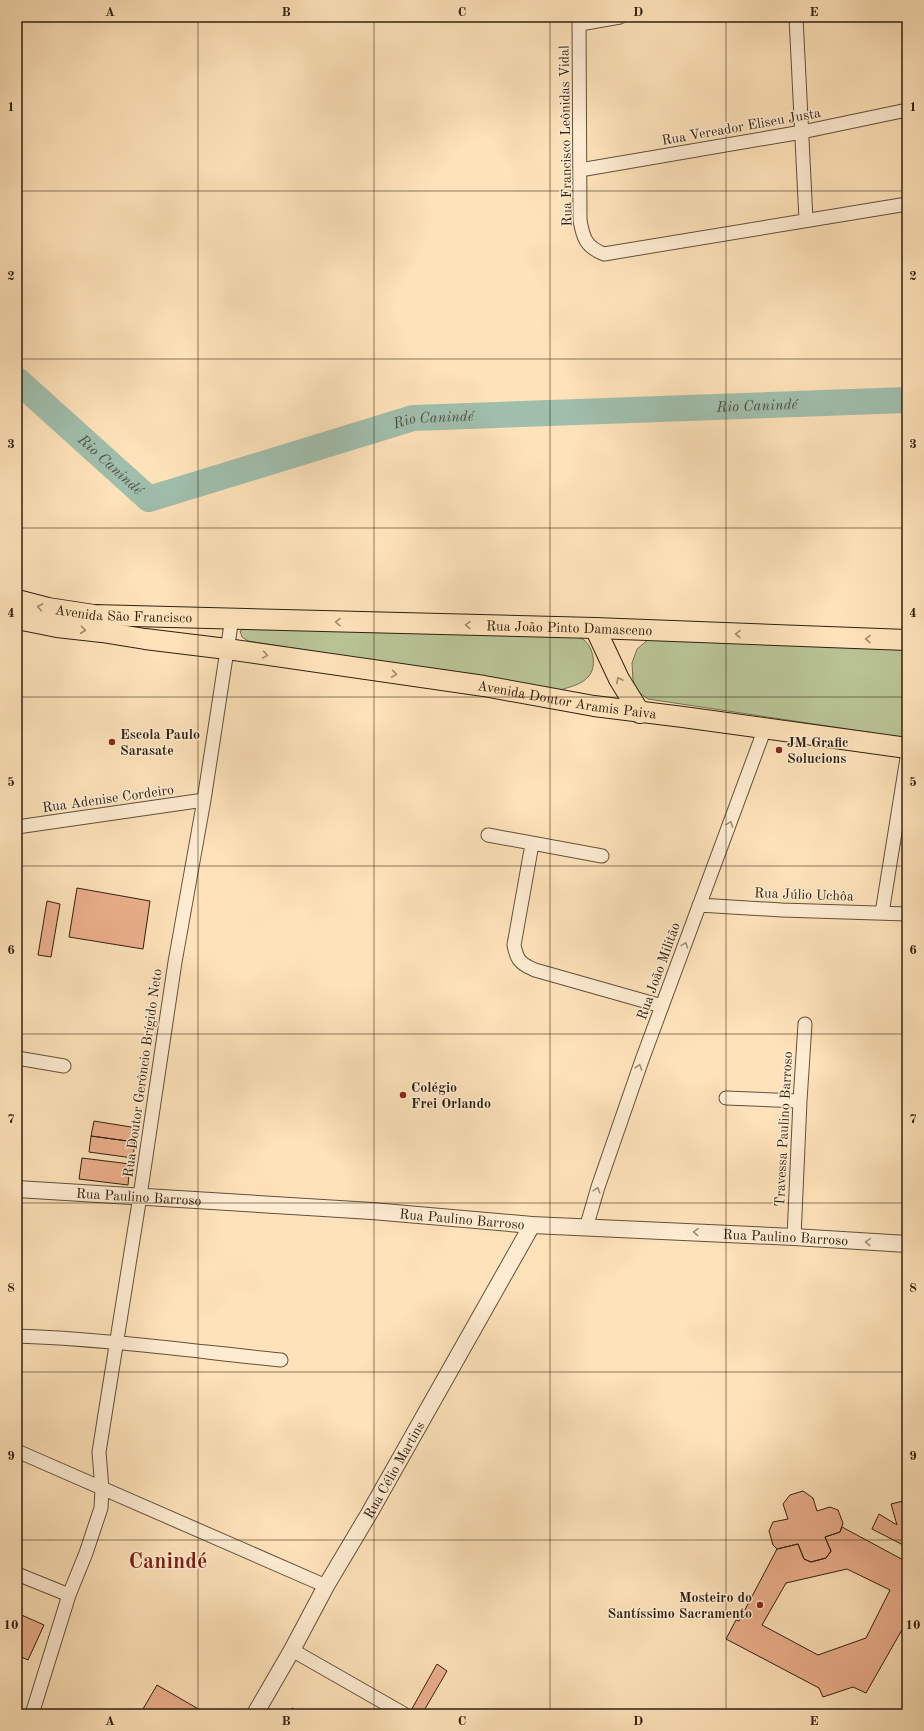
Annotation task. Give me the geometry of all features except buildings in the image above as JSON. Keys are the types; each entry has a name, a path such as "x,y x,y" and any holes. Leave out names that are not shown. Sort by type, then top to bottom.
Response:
{"main road":[{"name":"Avenida São Francisco","path":"17,600 48,608 94,615 232,618"},
{"name":"Rua João Pinto Damasceno","path":"232,618 595,628 907,640"},
{"name":"Avenida São Francisco","path":"17,619 57,627 227,649"},
{"path":"595,628 619,679 640,713"},
{"name":"Avenida Doutor Aramis Paiva","path":"227,649 484,686 640,713 683,717 907,748"}],"street":[{"path":"580,20 620,17"},
{"path":"796,17 806,220 907,204"},
{"name":"Rua Francisco Leônidas Vidal","path":"580,20 580,220 583,236 595,250 604,254 806,220"},
{"name":"Rua Vereador Eliseu Justa","path":"580,170 802,132 907,110"},
{"name":"Rua Doutor Gerôncio Brígido Neto","path":"32,1714 68,1595 93,1531 100,1508 102,1489 99,1452 140,1196 175,962 204,800 232,618"},
{"name":"Rua João Militão","path":"586,1228 598,1187 662,1006 765,728"},
{"path":"882,913 907,758"},
{"name":"Rua Adenise Cordeiro","path":"17,827 204,800"},
{"path":"488,836 602,856"},
{"path":"532,844 514,945 520,962 535,970 662,1006"},
{"name":"Rua Júlio Uchôa","path":"700,905 782,910 907,914"},
{"name":"Travessa Paulino Barroso","path":"794,1237 800,1101 806,1024"},
{"path":"17,1058 64,1066"},
{"path":"726,1098 800,1101"},
{"name":"Rua Paulino Barroso","path":"17,1188 365,1211 532,1225 794,1237 907,1244"},
{"name":"Rua Célio Martins","path":"255,1714 292,1650 326,1586 374,1506 532,1225"},
{"path":"17,1336 117,1342 281,1360"},
{"path":"17,1451 326,1586"},
{"path":"17,1574 68,1595"},
{"path":"292,1650 404,1714"}],"green space":[{"path":"248,627 573,635 584,640 590,648 593,658 593,669 588,677 582,682 560,690 248,641 242,637 240,631"},
{"path":"649,639 907,648 907,738 648,699 637,691 633,680 632,663 637,649"}],"waterway":[{"name":"Rio Canindé","path":"17,380 149,499 413,418 907,400"}],"place":[{"name":"Escola Paulo Sarasate","path":"112,742"},
{"name":"JM Grafic Solucions","path":"779,750"},
{"name":"Colégio Frei Orlando","path":"403,1095"},
{"name":"Mosteiro do Santíssimo Sacramento","path":"760,1605"}],"district":[{"name":"Canindé","path":"168,1560"}]}
